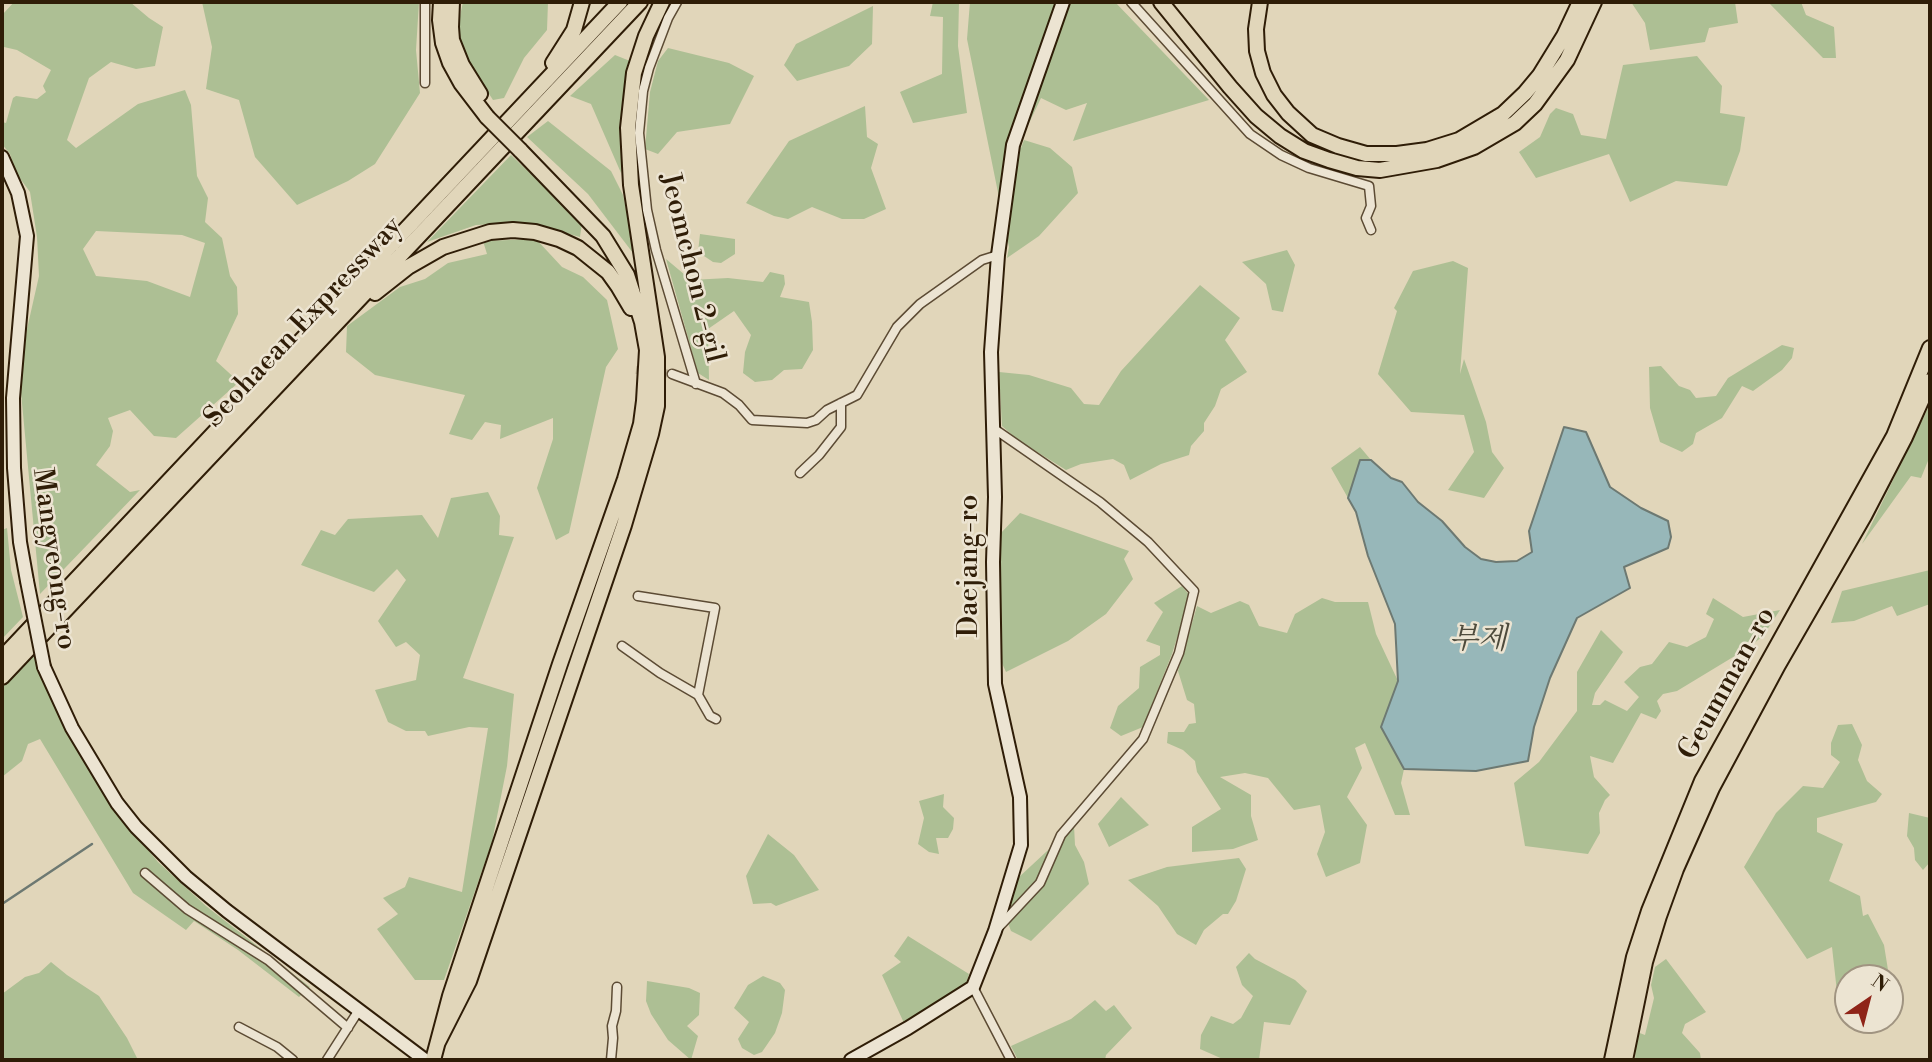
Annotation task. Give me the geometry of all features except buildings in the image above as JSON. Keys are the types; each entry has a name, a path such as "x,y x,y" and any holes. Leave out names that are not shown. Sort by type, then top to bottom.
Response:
{"highway":[{"path":"433,1060 450,996 526,766 625,480 641,424 647,350 642,322 627,275 617,257 585,215 461,83 443,43 440,20 442,2"},
{"path":"452,2 450,27 456,53 491,114"},
{"path":"508,121 563,49 578,22 582,2"},
{"name":"Seohaean Expressway","path":"2,658 620,2"},
{"name":"Seohaean Expressway","path":"2,677 640,2"},
{"path":"438,1042 469,981 624,525 652,434 657,406 657,357 631,185 628,128 634,73 646,36 662,2"},
{"path":"1161,2 1230,87 1256,116 1280,136 1304,151 1329,160 1357,168 1380,170 1437,160 1474,147 1515,123 1535,104 1567,60 1594,2"},
{"path":"1260,2 1256,29 1257,51 1273,95 1288,113 1312,135 1338,146 1366,154 1397,154 1427,150 1459,140 1503,114 1540,75 1564,36 1580,2"},
{"path":"523,147 589,208 617,244 635,277 654,334"},
{"path":"336,323 408,267 443,247 490,232 535,232 578,248 595,260 618,286 633,314 643,352 646,378"},
{"name":"Geumman-ro","path":"1612,1060 1634,957 1667,864 1702,781 1894,436 1930,348"},
{"name":"Geumman-ro","path":"1625,1060 1645,962 1659,916 1706,800 1778,665 1864,516 1905,437 1930,381"}],"street":[{"path":"425,2 425,83"},
{"name":"Jeomchon 2-gil","path":"677,2 649,68 643,91 639,133 648,210 656,250 696,384"},
{"name":"Daejang-ro","path":"973,986 995,931 1021,845 1020,797 995,684 995,496 991,352 999,255 1013,145 1063,2"},
{"path":"1131,2 1250,134 1281,155 1308,168 1369,186 1371,206 1366,218 1371,230"},
{"name":"Mangyeong-ro","path":"2,157 5,177 18,193 27,236 13,398 20,542 44,667 72,728 117,803 136,827 186,877 425,1060"},
{"path":"672,374 723,393 739,405 752,420 816,420 857,396 897,327 920,304 982,260 999,255"},
{"path":"800,473 820,455 841,427 841,403"},
{"path":"993,428 1100,502 1148,542 1194,592 1180,653 1143,739 1061,835 1040,883 995,931"},
{"path":"2,490 15,482"},
{"path":"638,596 715,608 698,695"},
{"path":"622,646 660,673 698,695 710,716 716,719"},
{"path":"145,873 187,909 268,960 348,1028"},
{"path":"851,1060 908,1028 973,986 1011,1060"},
{"path":"611,1060 617,987"},
{"path":"327,1060 359,1010"},
{"path":"239,1027 277,1047 293,1060"}],"green space":[{"path":"14,2 130,2 163,27 155,66 136,69 111,62 89,78 67,140 76,148 138,104 185,90 191,105 197,176 208,198 205,222 222,238 230,276 237,287 238,314 216,361 239,382 176,438 154,436 130,410 108,418 113,431 110,446 96,465 130,492 140,490 40,594 20,382 27,329 39,276 37,237 30,192 16,173 10,154 2,144 2,122 6,123 13,98 16,96 37,99 46,92 43,86 51,70 17,50 4,47 3,14","holes":["96,231 182,235 205,243 190,297 147,281 96,276 83,249"]},
{"path":"202,2 419,2 416,50 420,93 375,164 348,181 297,205 255,157 239,100 206,89 212,47"},
{"path":"463,2 548,2 547,30 524,58 504,98 493,100 469,63 457,30"},
{"path":"933,2 959,2 958,46 967,113 913,123 900,92 942,74 943,17 930,16"},
{"path":"970,2 1115,2 1209,100 1073,141 1087,103 1066,110 1041,98 1021,140 1021,148 1024,140 1050,148 1072,167 1078,193 1039,236 1007,258 1009,247 967,39"},
{"path":"1631,2 1735,2 1738,23 1709,28 1705,42 1650,50 1645,23"},
{"path":"1768,2 1801,2 1806,15 1834,27 1836,58 1823,58"},
{"path":"873,6 872,44 849,66 797,81 784,65 796,44"},
{"path":"668,48 729,63 754,76 730,124 677,132 658,154 645,149 650,92 658,61"},
{"path":"615,55 630,61 621,173 591,104 570,96"},
{"path":"1697,56 1722,86 1720,113 1745,117 1740,151 1727,186 1676,181 1630,202 1609,154 1536,178 1519,152 1540,137 1550,114 1556,108 1573,114 1581,135 1606,139 1623,65"},
{"path":"865,106 867,137 878,144 871,168 886,209 864,219 842,219 812,207 788,219 774,216 746,203 789,141"},
{"path":"548,121 611,171 623,195 636,257 588,194 527,137"},
{"path":"511,155 582,223 580,237 529,223 476,225 427,242"},
{"path":"700,234 735,239 735,254 721,263 713,262 698,252"},
{"path":"536,239 562,267 583,277 607,300 618,349 606,367 569,533 556,540 537,488 553,439 553,418 500,439 501,425 485,422 472,440 449,434 465,395 375,375 346,352 347,326 400,287 425,279 448,263 487,254 483,241"},
{"path":"1287,250 1295,265 1283,312 1272,310 1266,284 1242,262"},
{"path":"666,259 691,280 728,278 763,282 770,272 784,275 785,284 780,297 809,302 813,350 802,369 784,370 772,380 755,382 743,373 745,352 751,335 734,311 708,329 709,380 698,373"},
{"path":"1453,261 1468,268 1460,374 1464,359 1486,422 1492,452 1504,468 1484,498 1448,490 1474,452 1464,415 1411,412 1378,374 1397,311 1394,308 1413,271"},
{"path":"1200,285 1240,318 1225,340 1247,372 1221,389 1215,406 1204,423 1204,431 1191,446 1189,455 1161,464 1130,480 1124,465 1113,459 1081,464 1066,470 1018,440 1002,426 999,372 1029,375 1071,388 1084,404 1099,405 1121,371"},
{"path":"1782,345 1794,348 1792,358 1782,370 1753,391 1742,386 1722,418 1696,433 1693,444 1682,452 1660,442 1650,408 1649,367 1661,366 1679,386 1690,390 1696,398 1716,396 1728,378"},
{"path":"1930,404 1930,456 1921,478 1911,476 1862,544"},
{"path":"1360,447 1371,460 1360,460 1348,498 1331,468"},
{"path":"488,492 500,516 499,535 514,537 463,678 514,694 507,766 492,842 444,980 415,980 377,929 398,914 383,898 405,887 409,877 462,892 488,728 469,727 428,736 425,731 406,731 388,722 375,690 416,680 420,655 406,642 396,647 378,621 406,580 397,569 374,592 301,565 321,530 335,535 348,519 422,515 438,538 451,498"},
{"path":"1020,513 1129,551 1124,559 1133,579 1106,614 1068,641 1006,672 1001,661 1000,534"},
{"path":"7,528 11,570 23,617 2,639 2,530"},
{"path":"1930,570 1930,604 1897,616 1892,606 1854,621 1831,623 1842,591"},
{"path":"1182,586 1190,596 1172,654 1143,727 1121,736 1110,728 1118,706 1139,688 1140,667 1160,655 1160,646 1146,641 1163,612 1154,603"},
{"path":"1322,598 1335,602 1368,602 1376,634 1398,681 1381,727 1404,769 1401,783 1410,815 1395,815 1365,743 1355,748 1362,768 1347,797 1367,825 1360,863 1326,877 1317,854 1325,832 1320,805 1294,810 1268,778 1245,773 1220,777 1251,795 1251,816 1258,840 1233,849 1192,852 1192,827 1221,809 1197,772 1195,761 1183,750 1167,743 1168,732 1184,732 1189,724 1196,723 1194,704 1187,700 1178,671 1197,606 1211,613 1240,601 1249,605 1259,626 1287,633 1295,614"},
{"path":"1713,598 1743,617 1780,610 1763,636 1748,648 1677,691 1663,694 1657,701 1661,711 1656,719 1641,713 1613,763 1590,756 1594,777 1610,795 1599,813 1600,833 1588,854 1525,846 1514,783 1539,762 1577,711 1577,672 1601,630 1623,652 1595,693 1592,705 1600,705 1605,700 1627,711 1639,697 1624,682 1640,667 1652,664 1669,642 1687,647 1706,637 1714,619 1706,614"},
{"path":"34,651 63,724 107,800 158,862 206,906 310,987 299,997 238,950 194,921 186,930 133,893 40,739 28,744 22,761 2,777 2,686"},
{"path":"1852,724 1862,745 1858,760 1867,781 1882,794 1876,802 1817,818 1817,832 1843,844 1829,881 1860,896 1863,916 1868,914 1884,945 1887,964 1834,965 1832,947 1807,959 1744,867 1776,813 1803,786 1823,788 1840,762 1831,755 1831,743 1838,725"},
{"path":"944,794 943,807 954,818 953,829 948,838 936,838 939,854 929,852 918,844 924,818 919,801"},
{"path":"1121,797 1149,825 1109,847 1098,824"},
{"path":"1909,813 1930,818 1930,862 1923,870 1915,860 1914,848 1907,836"},
{"path":"1074,826 1075,845 1084,862 1089,884 1031,941 1011,931 1005,915 1018,878"},
{"path":"768,834 794,855 819,890 776,906 771,903 753,904 746,876"},
{"path":"1239,858 1246,869 1236,901 1228,914 1223,914 1204,930 1196,945 1177,934 1158,906 1128,880 1167,867"},
{"path":"908,936 969,974 966,985 904,1023 882,975 901,962 894,956"},
{"path":"1249,953 1255,959 1295,980 1307,991 1290,1025 1264,1022 1259,1060 1225,1060 1200,1049 1201,1035 1211,1016 1233,1024 1241,1018 1253,996 1242,985 1236,967"},
{"path":"1666,959 1706,1012 1685,1024 1682,1033 1700,1053 1701,1060 1635,1060 1637,1032 1645,1035 1654,998 1651,985 1655,967"},
{"path":"51,962 99,996 138,1060 2,1060 2,994 25,977 39,973"},
{"path":"763,976 780,983 785,990 782,1013 775,1033 762,1052 754,1055 742,1048 738,1039 749,1022 734,1008 748,985"},
{"path":"647,981 689,988 700,993 699,1015 687,1026 698,1036 691,1060 668,1040 651,1014 646,1001"},
{"path":"1095,1000 1106,1011 1114,1005 1132,1028 1106,1055 1105,1060 1018,1060 1011,1046 1071,1019"}],"water":[{"name":"부제","path":"1564,427 1586,432 1610,487 1641,508 1668,521 1671,537 1668,548 1624,567 1630,588 1577,618 1550,678 1534,727 1528,761 1476,771 1404,769 1381,727 1398,681 1395,624 1368,556 1356,512 1348,498 1360,460 1371,460 1391,478 1402,482 1418,502 1481,559 1496,562 1517,561 1532,552 1529,531"}],"waterway":[{"path":"2,904 92,844"}],"tunnel":[{"path":"636,370 672,374"}]}
